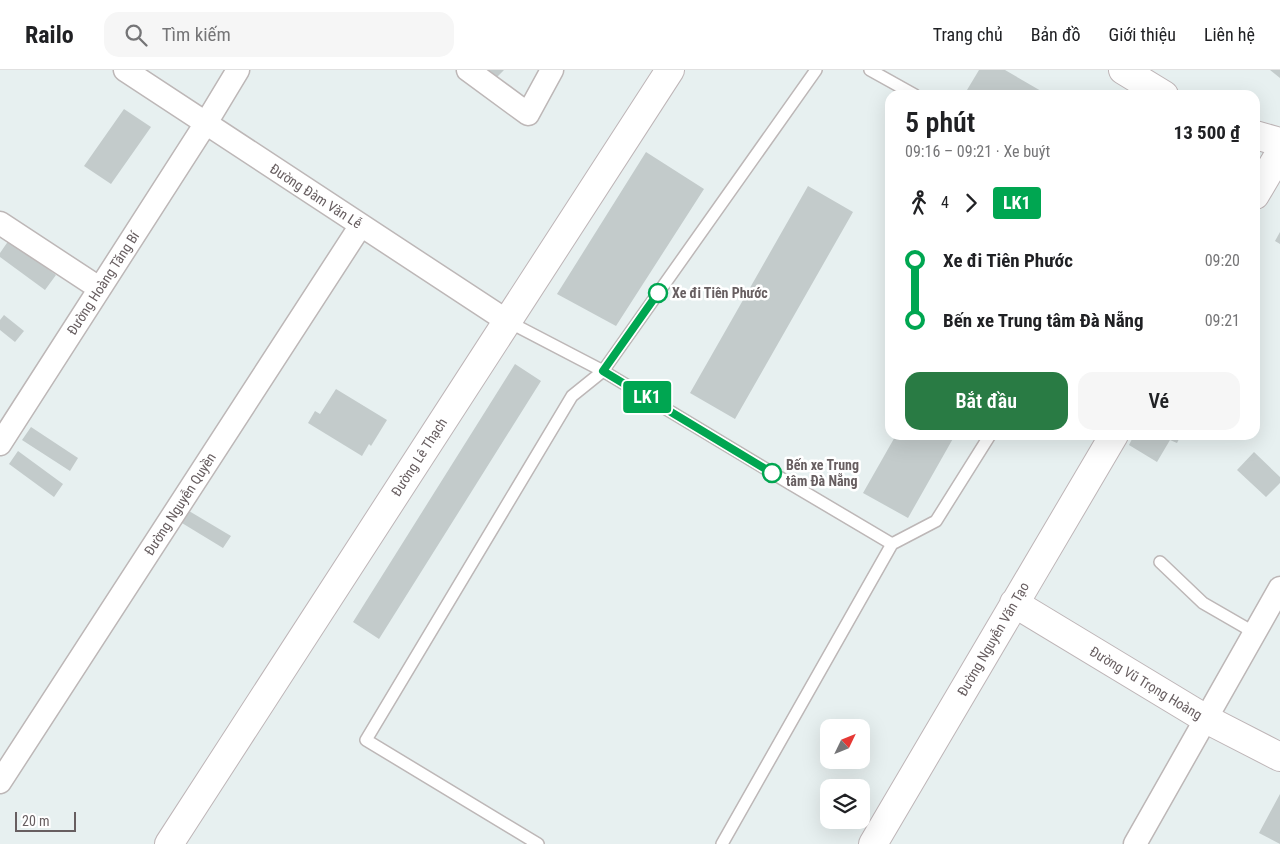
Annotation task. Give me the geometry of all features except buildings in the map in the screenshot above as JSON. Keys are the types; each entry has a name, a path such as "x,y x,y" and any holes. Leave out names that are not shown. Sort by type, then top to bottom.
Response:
{"street":[{"name":"Đường Đàm Văn Lễ","path":"125,70 507,321"},
{"name":"Đường Hoàng Tăng Bí","path":"0,444 238,70"},
{"path":"468,70 528,114 552,70"},
{"name":"Đường Lê Thạch","path":"169,844 670,70"},
{"path":"1123,70 1156,90"},
{"path":"1260,136 1280,142"},
{"path":"1260,187 1280,153"},
{"path":"0,223 99,288"},
{"name":"Đường Nguyễn Quyền","path":"0,782 361,225"},
{"name":"Đường Nguyễn Văn Tạo","path":"873,844 1111,440"},
{"path":"1134,844 1280,588"},
{"name":"Đường Vũ Trọng Hoàng","path":"1014,603 1206,719 1280,758"}],"lane":[{"path":"538,844 366,740 572,396 603,371 816,70"},
{"path":"870,70 906,90"},
{"path":"887,80 894,70"},
{"path":"507,321 603,371 892,544"},
{"path":"722,844 892,544 936,521 987,440"},
{"path":"1160,562 1203,602 1254,633"}],"bus line":[{"name":"LK1","path":"658,293 603,371 772,473"}],"place":[{"name":"Xe đi Tiên Phước","path":"658,293"},
{"name":"Bến xe Trung tâm Đà Nẵng","path":"772,473"}]}
